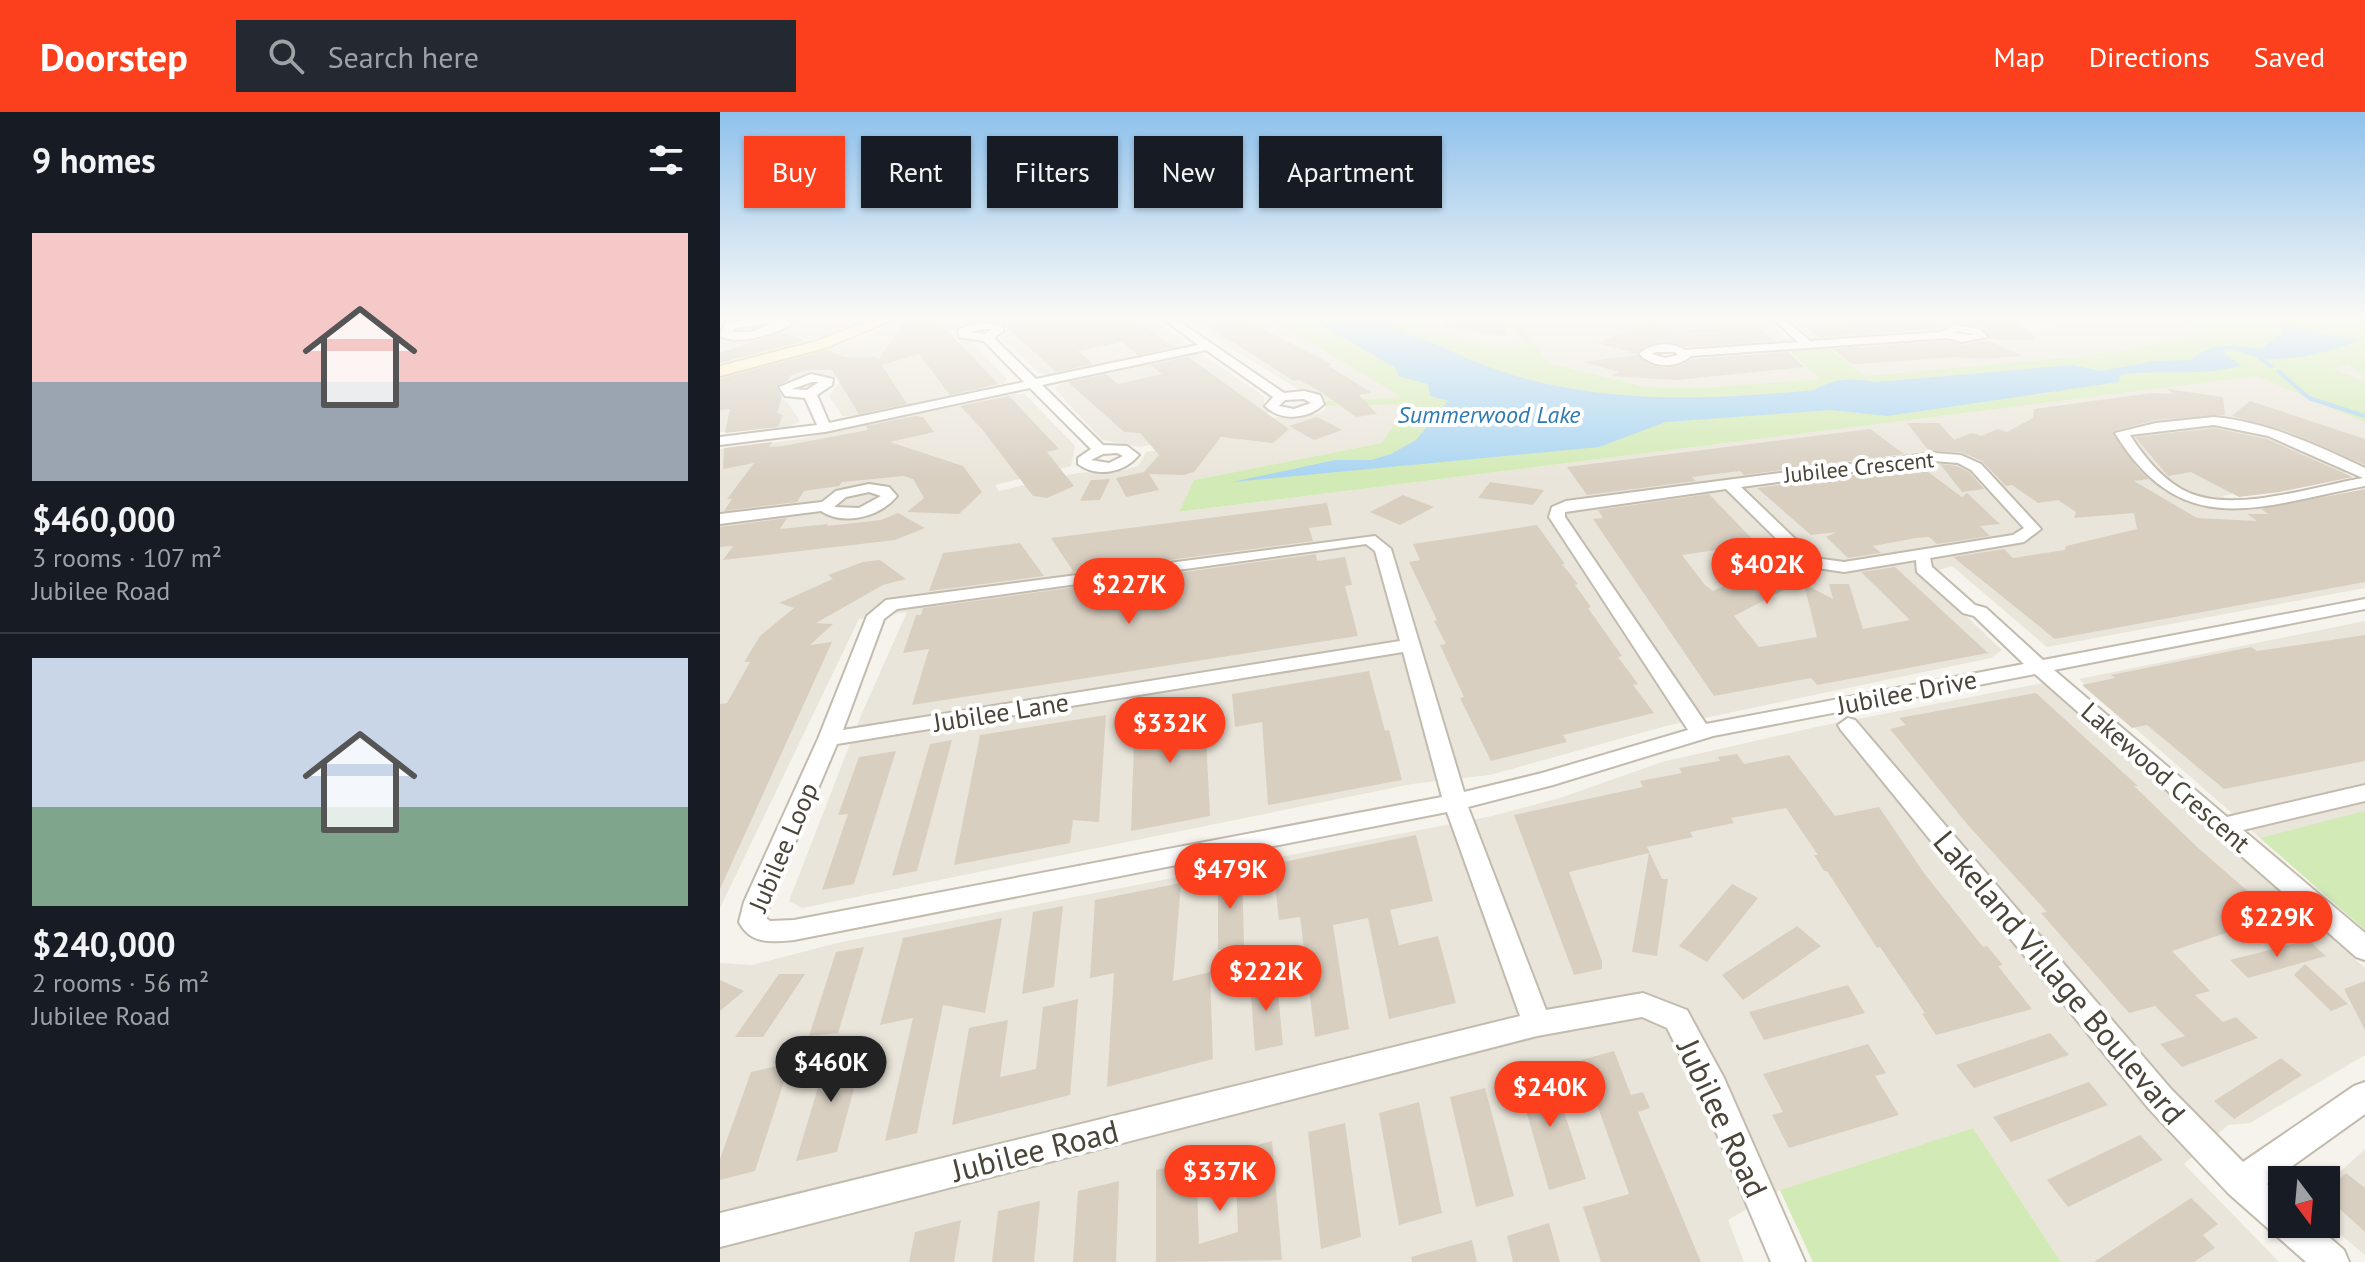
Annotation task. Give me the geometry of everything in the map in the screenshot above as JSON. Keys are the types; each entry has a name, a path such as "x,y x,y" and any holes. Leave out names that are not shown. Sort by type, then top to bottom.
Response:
{"street":[{"path":"1022,372 1100,450"},
{"path":"720,441 825,428 1091,372"},
{"path":"1245,372 1281,397"},
{"path":"810,394 825,428"},
{"path":"2365,474 2245,426 2200,422 2122,433 2164,483 2196,501 2225,504 2258,501 2365,482"},
{"name":"Jubilee Crescent","path":"1700,732 1557,517 1557,510 1566,506 1728,483 1934,457 1961,459 1976,467 2033,529 2018,539 1920,557 1844,567 1810,562 1728,483"},
{"path":"720,519 826,506"},
{"name":"Jubilee Loop","path":"1369,539 1383,549 1411,645 1455,802 794,930 765,932 752,922 757,902 829,739 876,616 892,604 1369,539"},
{"path":"1920,557 1923,568 1969,609 1980,612 2039,667"},
{"name":"Jubilee Drive","path":"1455,802 1545,780 1700,732 2365,604"},
{"name":"Jubilee Lane","path":"829,739 1411,645"},
{"name":"Lakewood Crescent","path":"2039,667 2365,949"},
{"name":"Lakeland Village Boulevard","path":"1848,725 2160,1099 2241,1183 2268,1206"},
{"path":"2224,826 2365,793"},
{"path":"1455,802 1537,1024"},
{"name":"Jubilee Road","path":"720,1230 1537,1024 1643,1005 1677,1019 1713,1088 1788,1262"},
{"path":"2241,1183 2365,1096"},
{"path":"2304,1238 2332,1262"}],"shaded area":[{"path":"742,372 1000,372 1007,379 1004,384 857,417 842,416 829,396 840,381 837,377 783,379 769,389 772,396 786,401 800,421 789,427 720,432 720,377"},
{"path":"1038,372 1067,372 1052,375"},
{"path":"1115,372 1227,372 1264,396 1264,406 1269,413 1206,435 1139,447 1102,440 1055,389 1060,384"},
{"path":"1270,372 1361,372 1404,397 1326,401 1321,395 1306,394"},
{"path":"1583,372 1813,372 1821,379 1698,388 1646,387"},
{"path":"1858,372 1911,372 1863,376"},
{"path":"2289,372 2365,372 2365,467 2325,449 2306,452 2345,472 2343,475 2222,496 2248,510 2365,491 2365,588 2047,647 1952,566 1923,575 2002,650 1991,658 1666,726 1490,775 1412,784 802,908 789,901 862,713 907,612 859,619 720,908 720,449 800,439 1025,394 1075,446 1071,466 995,485 999,491 1077,473 1124,470 1138,466 1146,452 1216,440 1277,417 1317,414 1324,411 1326,406 1408,403 1381,443 1194,480 1180,512"},
{"path":"2365,621 2365,930 2079,679"},
{"path":"2043,683 2365,968 2365,1055 2250,1123 2228,1125 2184,1164 2279,1262 2061,1262 1973,1128 1780,1190 1728,1220 1744,1262 720,1262 720,963 752,965 837,943 1492,816 1563,797 1662,762 1816,727"},
{"path":"2365,1149 2365,1255 2340,1234 2340,1172"}],"green space":[{"path":"1359,372 1583,372 1646,387 1698,388 1820,379 1812,372 1859,372 1864,376 1912,372 2340,372 2365,382 2365,422 2257,376 1179,512 1194,480 1381,443 1408,404 1326,406 1326,401 1402,397"},
{"path":"2365,811 2365,930 2260,838"},
{"path":"1973,1128 2061,1262 1813,1262 1780,1190"}],"water":[{"name":"Summerwood Lake","path":"1397,372 1503,372 1581,390 1627,395 1721,397 1814,390 1845,380 1877,382 1996,372 2202,372 2120,375 2119,382 1887,416 1831,410 1666,422 1599,447 1232,482 1335,460 1371,460 1391,454 1416,440 1448,401 1430,396 1428,384 1398,376"}],"building":[{"path":"747,372 803,372 791,375 789,380 776,386 782,397 777,413 783,415 778,427 725,433 730,409 720,410 720,379"},
{"path":"833,372 886,372 907,404 859,414"},
{"path":"932,372 986,372 998,384 950,395"},
{"path":"1159,372 1209,372 1289,429 1273,443 1221,437 1194,472 1184,475 1149,474 1159,490 1126,497 1116,478 1144,472 1159,455 1140,433 1124,432 1068,382 1106,374 1118,384 1162,374"},
{"path":"1279,372 1338,372 1372,393 1359,395 1377,414 1356,417 1321,392 1299,380 1294,381"},
{"path":"1619,372 1758,372 1676,380 1611,376"},
{"path":"2167,389 2223,397 2225,415 2156,420 2113,431 2138,469 2149,479 2134,481 2197,518 2257,521 2247,514 2268,514 2261,509 2365,489 2365,582 2055,639 1953,557 2004,549 2013,558 2065,550 2066,546 2137,529 2134,513 2074,518 2076,512 2058,500 2038,503 2012,485 2006,486 1982,461 1961,452 1929,451 1907,423 1939,423 1954,440 1972,433 1981,436 1998,429 2007,432 2033,418 2034,409 2152,393 2173,394"},
{"path":"1009,396 1059,449 1047,452 1074,486 1047,498 1033,496 982,429 960,406"},
{"path":"2250,401 2365,439 2365,465 2292,433 2232,416"},
{"path":"923,417 934,432 890,442 963,466 982,492 959,514 907,512 924,498 913,479 904,476 842,482 839,486 804,491 797,502 724,511 732,499 727,499 754,463 723,469 724,448 772,442 769,447 783,446 868,430 866,426"},
{"path":"1317,417 1342,430 1314,440 1289,426"},
{"path":"2214,428 2267,439 2353,477 2239,497 2191,472 2168,476 2135,437"},
{"path":"1870,429 1904,454 1744,475 1740,471 1692,477 1696,481 1587,495 1567,467"},
{"path":"1940,464 1957,466 1969,472 1984,489 1962,492"},
{"path":"1920,466 1962,497 1967,493 2000,524 1980,526 1990,536 1937,544 1929,537 1916,538 1873,546 1881,553 1848,558 1826,537 1837,532 1811,535 1757,488"},
{"path":"1110,479 1100,500 1080,501 1091,480"},
{"path":"1490,482 1544,490 1533,505 1478,498"},
{"path":"1709,494 1757,544 1682,555 1705,585 1713,591 1735,581 1797,583 1734,616 1759,647 1817,637 1804,584 1833,599 1829,584 1849,584 1863,629 1910,620 1861,572 1895,567 1988,653 1817,685 1811,678 1714,696 1593,519 1603,518 1598,510"},
{"path":"1403,495 1434,507 1400,525 1370,512"},
{"path":"1327,503 1332,525 1309,528 1313,541 1070,573 1073,571 1051,538"},
{"path":"898,513 925,528 895,540 723,560 733,546 720,547 720,527 787,518 780,529 827,526 881,520"},
{"path":"1537,525 1578,584 1575,585 1591,607 1588,608 1638,684 1633,685 1654,713 1563,735 1567,742 1491,761 1460,698 1464,697 1440,645 1446,644 1434,621 1437,620 1409,562 1420,560 1413,544"},
{"path":"1020,543 1044,576 929,591 943,553"},
{"path":"1316,554 1317,561 1345,557 1352,585 1345,586 1358,636 912,705 929,649 903,653 916,615 921,615 923,608"},
{"path":"880,560 906,579 883,585 816,623 833,624 810,645 832,642 720,889 720,704 727,703 750,662 744,662 760,636 794,608 779,603 833,579 828,575 863,562"},
{"path":"2365,635 2365,761 2224,789 2147,725 2132,728 2082,685 2115,678 2111,675 2251,647 2257,651"},
{"path":"1369,671 1402,780 1268,805 1262,722 1235,727 1232,694"},
{"path":"2036,693 2138,786 2134,786 2196,846 2280,915 2172,951 2210,991 2195,995 2223,1022 2236,1017 2258,1038 2182,1067 2160,1044 2185,1036 2155,1006 2129,1013 2041,913 2047,912 1967,824 1890,729 1906,725 1899,718"},
{"path":"1204,699 1210,816 1131,831 1135,710"},
{"path":"1106,715 1099,822 1073,820 1070,843 954,865 980,735"},
{"path":"952,740 917,871 892,876 930,744"},
{"path":"896,751 854,884 822,890 848,814 838,815 859,757"},
{"path":"1737,754 1744,764 1789,755 1835,816 1879,807 1924,873 1983,947 1987,946 2003,965 1998,966 2032,1009 1936,1035 1922,1014 1925,1013 1880,947 1877,948 1827,871 1824,871 1814,855 1818,855 1786,808 1731,818 1734,823 1690,832 1693,837 1647,847 1662,879 1668,879 1657,956 1632,952 1649,853 1569,872 1602,961 1602,969 1574,975 1514,815 1643,787 1640,781 1682,773 1679,768 1720,761 1718,757"},
{"path":"1416,835 1433,901 1390,910 1399,945 1438,936 1456,1003 1389,1019 1368,918 1333,925 1349,1029 1315,1037 1300,917 1279,920 1273,864"},
{"path":"1242,871 1244,945 1218,950 1218,875"},
{"path":"1181,883 1173,981 1210,972 1213,1059 1107,1087 1114,973 1090,978 1095,900"},
{"path":"1732,884 1758,898 1707,962 1679,946"},
{"path":"1063,906 1054,987 1022,994 1033,912"},
{"path":"1002,918 985,1013 943,1005 917,1133 885,1141 913,1018 880,1025 903,938"},
{"path":"1797,926 1821,946 1743,1000 1722,975"},
{"path":"2308,940 2326,956 2248,978 2230,960"},
{"path":"864,947 838,1033 809,1036 836,952"},
{"path":"2305,964 2348,1004 2331,1011 2294,975"},
{"path":"1276,973 1283,1045 1255,1051 1250,980"},
{"path":"779,974 805,974 763,1037 735,1037"},
{"path":"720,980 744,991 720,1011"},
{"path":"2365,981 2365,1030 2344,989"},
{"path":"1848,985 1865,1013 1764,1040 1749,1012"},
{"path":"1078,999 1070,1095 952,1125 969,1028 1008,1020 1000,1077 1036,1069 1043,1007"},
{"path":"2050,1033 2069,1055 1974,1088 1956,1065"},
{"path":"1868,1044 1886,1073 1875,1076 1899,1115 1789,1148 1772,1115 1783,1112 1763,1074"},
{"path":"865,1047 837,1152 796,1161 828,1054"},
{"path":"1614,1051 1631,1095 1643,1092 1650,1108 1638,1112 1701,1262 1601,1262 1583,1207 1629,1194 1581,1060"},
{"path":"2281,1058 2302,1075 2234,1119 2214,1101"},
{"path":"790,1063 755,1171 720,1180 720,1159 751,1072"},
{"path":"1550,1069 1586,1179 1549,1190 1516,1076"},
{"path":"2089,1082 2108,1105 2011,1142 1993,1117"},
{"path":"1485,1088 1514,1196 1476,1207 1450,1097"},
{"path":"1419,1102 1442,1213 1399,1225 1379,1113"},
{"path":"1345,1123 1361,1237 1321,1249 1308,1132"},
{"path":"2140,1135 2163,1160 2068,1207 2047,1180"},
{"path":"1272,1141 1282,1260 1156,1262 1156,1170 1196,1160 1199,1244 1238,1232 1235,1151"},
{"path":"2346,1173 2365,1188 2365,1232 2340,1209 2340,1179"},
{"path":"1119,1181 1116,1262 1073,1262 1078,1191"},
{"path":"2191,1198 2218,1224 2203,1235 2215,1248 2194,1262 2094,1262"},
{"path":"1040,1201 1034,1262 992,1262 998,1211"},
{"path":"961,1220 954,1262 909,1262 915,1232"},
{"path":"1549,1223 1560,1262 1513,1262 1507,1236"},
{"path":"1472,1240 1477,1262 1412,1262 1411,1257"}],"waterway":[{"path":"2279,372 2309,398 2365,416"}]}
